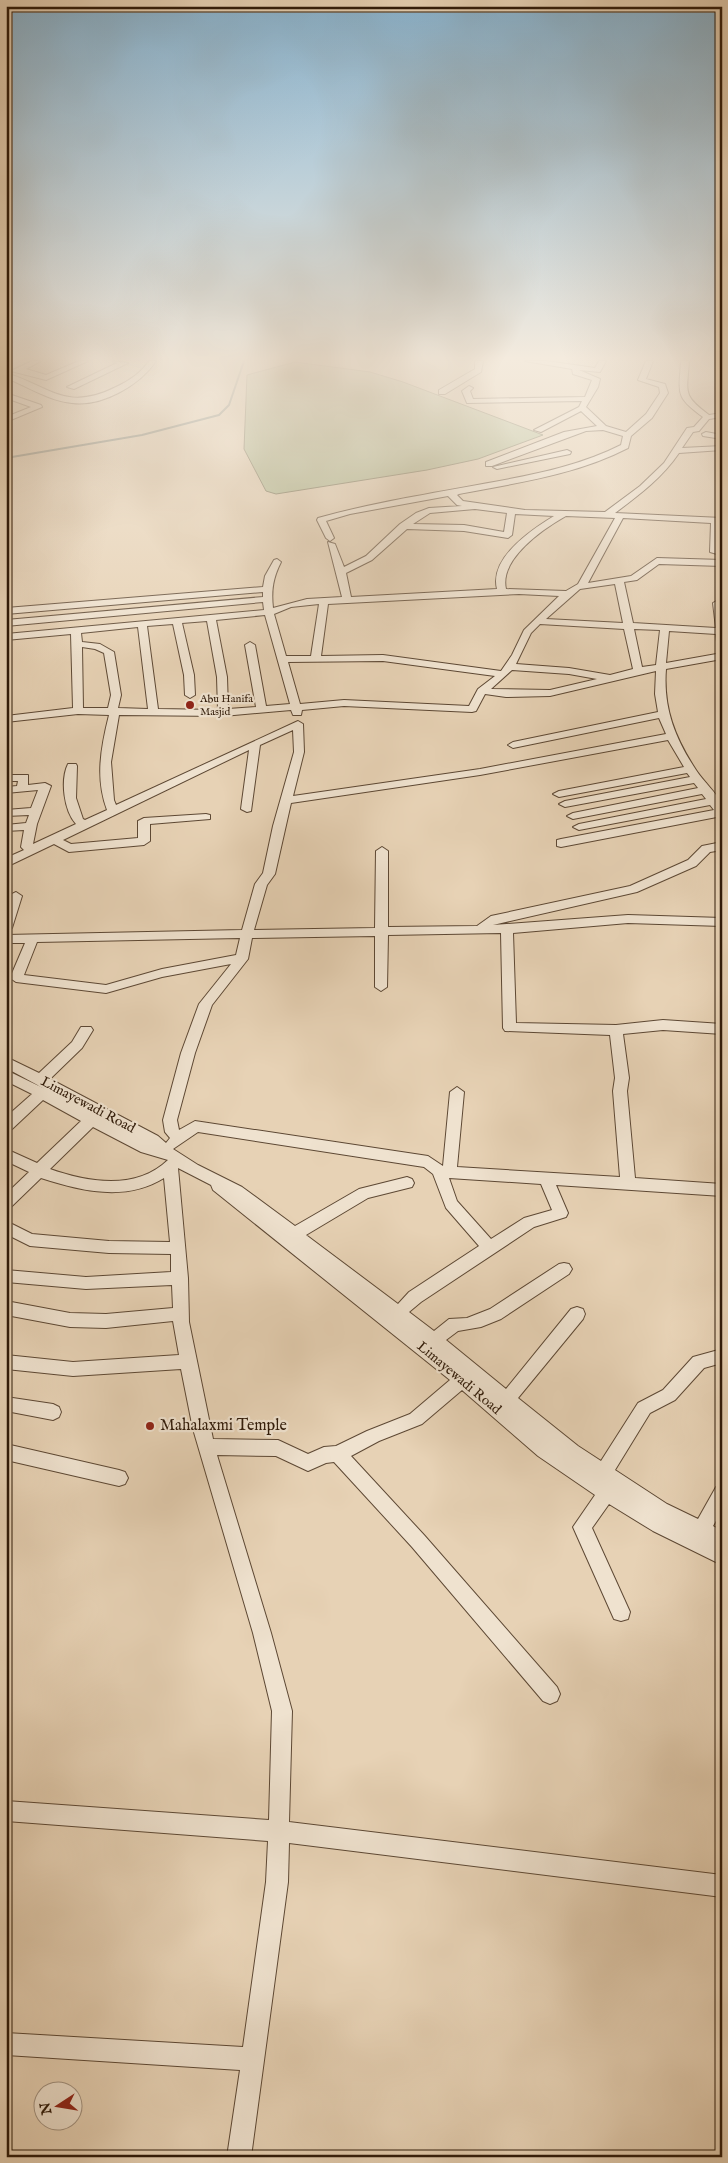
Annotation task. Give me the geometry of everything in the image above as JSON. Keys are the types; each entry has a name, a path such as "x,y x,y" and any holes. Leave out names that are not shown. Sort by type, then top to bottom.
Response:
{"street":[{"path":"499,462 491,466 521,462"},
{"path":"539,462 544,465"},
{"path":"348,601 341,572 326,527 320,520 349,512 539,476 590,462"},
{"path":"607,515 643,488 670,462"},
{"path":"455,493 452,495 460,502 511,512 564,512 718,521 714,552"},
{"path":"341,572 369,558 403,526 429,511 479,507"},
{"path":"403,526 464,528 508,535 511,512"},
{"path":"502,592 500,579 508,561 525,542 564,512"},
{"path":"581,587 620,516"},
{"path":"6,719 78,711 223,714 297,706 353,704 472,709 482,691 506,670 527,632 558,600 568,594 581,587 619,579 634,578 657,561 722,563"},
{"path":"179,1138 172,1132 170,1120 188,1053 206,1004 242,959 246,932 261,884 269,874 299,752 297,706 270,612 267,594 270,570 277,562"},
{"path":"619,579 627,626 638,671"},
{"path":"6,637 76,632 270,612 289,605 324,601 502,592 568,594"},
{"path":"6,611 267,594"},
{"path":"6,623 267,594"},
{"path":"316,658 324,601"},
{"path":"718,603 722,642"},
{"path":"211,618 225,690 223,714"},
{"path":"177,621 189,674 190,695"},
{"path":"539,621 720,631"},
{"path":"142,625 152,685 153,712"},
{"path":"108,628 109,652 116,695 106,753 105,796 113,812"},
{"path":"560,843 721,813 681,756 664,714 660,695 665,628"},
{"path":"76,632 78,711"},
{"path":"77,644 97,646 109,652"},
{"path":"250,645 262,711"},
{"path":"482,691 506,694 550,692 638,671 722,656"},
{"path":"283,659 382,658 506,670 569,671 612,678"},
{"path":"513,745 664,714"},
{"path":"6,863 298,724"},
{"path":"286,800 380,789 474,774 673,736"},
{"path":"247,809 255,744"},
{"path":"72,766 69,781 71,797 78,821 84,826"},
{"path":"559,794 690,769"},
{"path":"6,778 24,777 22,789"},
{"path":"566,804 697,779"},
{"path":"6,790 45,786 38,811 29,826 27,847 39,848"},
{"path":"573,816 705,790"},
{"path":"580,827 713,801"},
{"path":"6,814 38,811"},
{"path":"54,840 69,848 144,841 144,821 206,817"},
{"path":"6,828 29,826"},
{"path":"482,928 491,920 633,889 692,863 706,849 722,846"},
{"path":"382,851 382,987"},
{"path":"6,928 16,896"},
{"path":"6,938 246,932 507,929 628,919 700,923 722,922"},
{"path":"507,929 510,1028 616,1030 663,1025 722,1029"},
{"path":"33,938 16,978 106,989 162,973 214,962 242,959"},
{"path":"6,1126 77,1045 86,1030"},
{"path":"616,1030 622,1078 620,1091 628,1184"},
{"name":"Limayewadi Road","path":"6,1062 91,1120 237,1191 295,1234 394,1317 462,1380 544,1450 606,1494 659,1525 722,1556"},
{"name":"Limayewadi Road","path":"6,1075 42,1086 153,1140 171,1160"},
{"path":"457,1092 454,1141 444,1172 451,1204 490,1248"},
{"path":"6,1203 91,1120"},
{"path":"6,1154 57,1178 87,1186 142,1183 158,1177 171,1160 179,1138 194,1126 428,1162 444,1172 722,1190"},
{"path":"171,1160 180,1278 180,1314 188,1361 207,1447 262,1633 282,1711 277,1882 238,2157"},
{"path":"394,1317 440,1280 529,1222 561,1213 546,1178"},
{"name":"Limayewadi Road","path":"210,1179 230,1197 394,1317 434,1340 507,1400 603,1473 661,1510 722,1540"},
{"path":"295,1234 364,1193 407,1183"},
{"path":"6,1227 30,1240 109,1247 178,1248"},
{"path":"434,1340 454,1324 464,1326 510,1308 564,1269"},
{"path":"6,1276 86,1283 180,1278"},
{"path":"6,1308 70,1320 106,1321 180,1314"},
{"path":"507,1400 577,1314"},
{"path":"603,1473 644,1408 669,1395 699,1362 722,1356"},
{"path":"6,1362 73,1369 188,1361"},
{"path":"207,1447 278,1448 308,1463 324,1455 338,1454 373,1436 416,1419 462,1380"},
{"path":"6,1404 53,1412"},
{"path":"6,1452 120,1478"},
{"path":"338,1454 418,1541 550,1694"},
{"path":"701,1530 722,1493"},
{"path":"606,1494 582,1527 620,1612"},
{"path":"6,1811 279,1831 722,1886"},
{"path":"6,2044 252,2059"}],"green space":[{"path":"251,462 464,462 427,470 276,494 266,491"}],"place":[{"name":"Abu Hanifa Masjid","path":"190,705"},
{"name":"Mahalaxmi Temple","path":"150,1426"}]}
